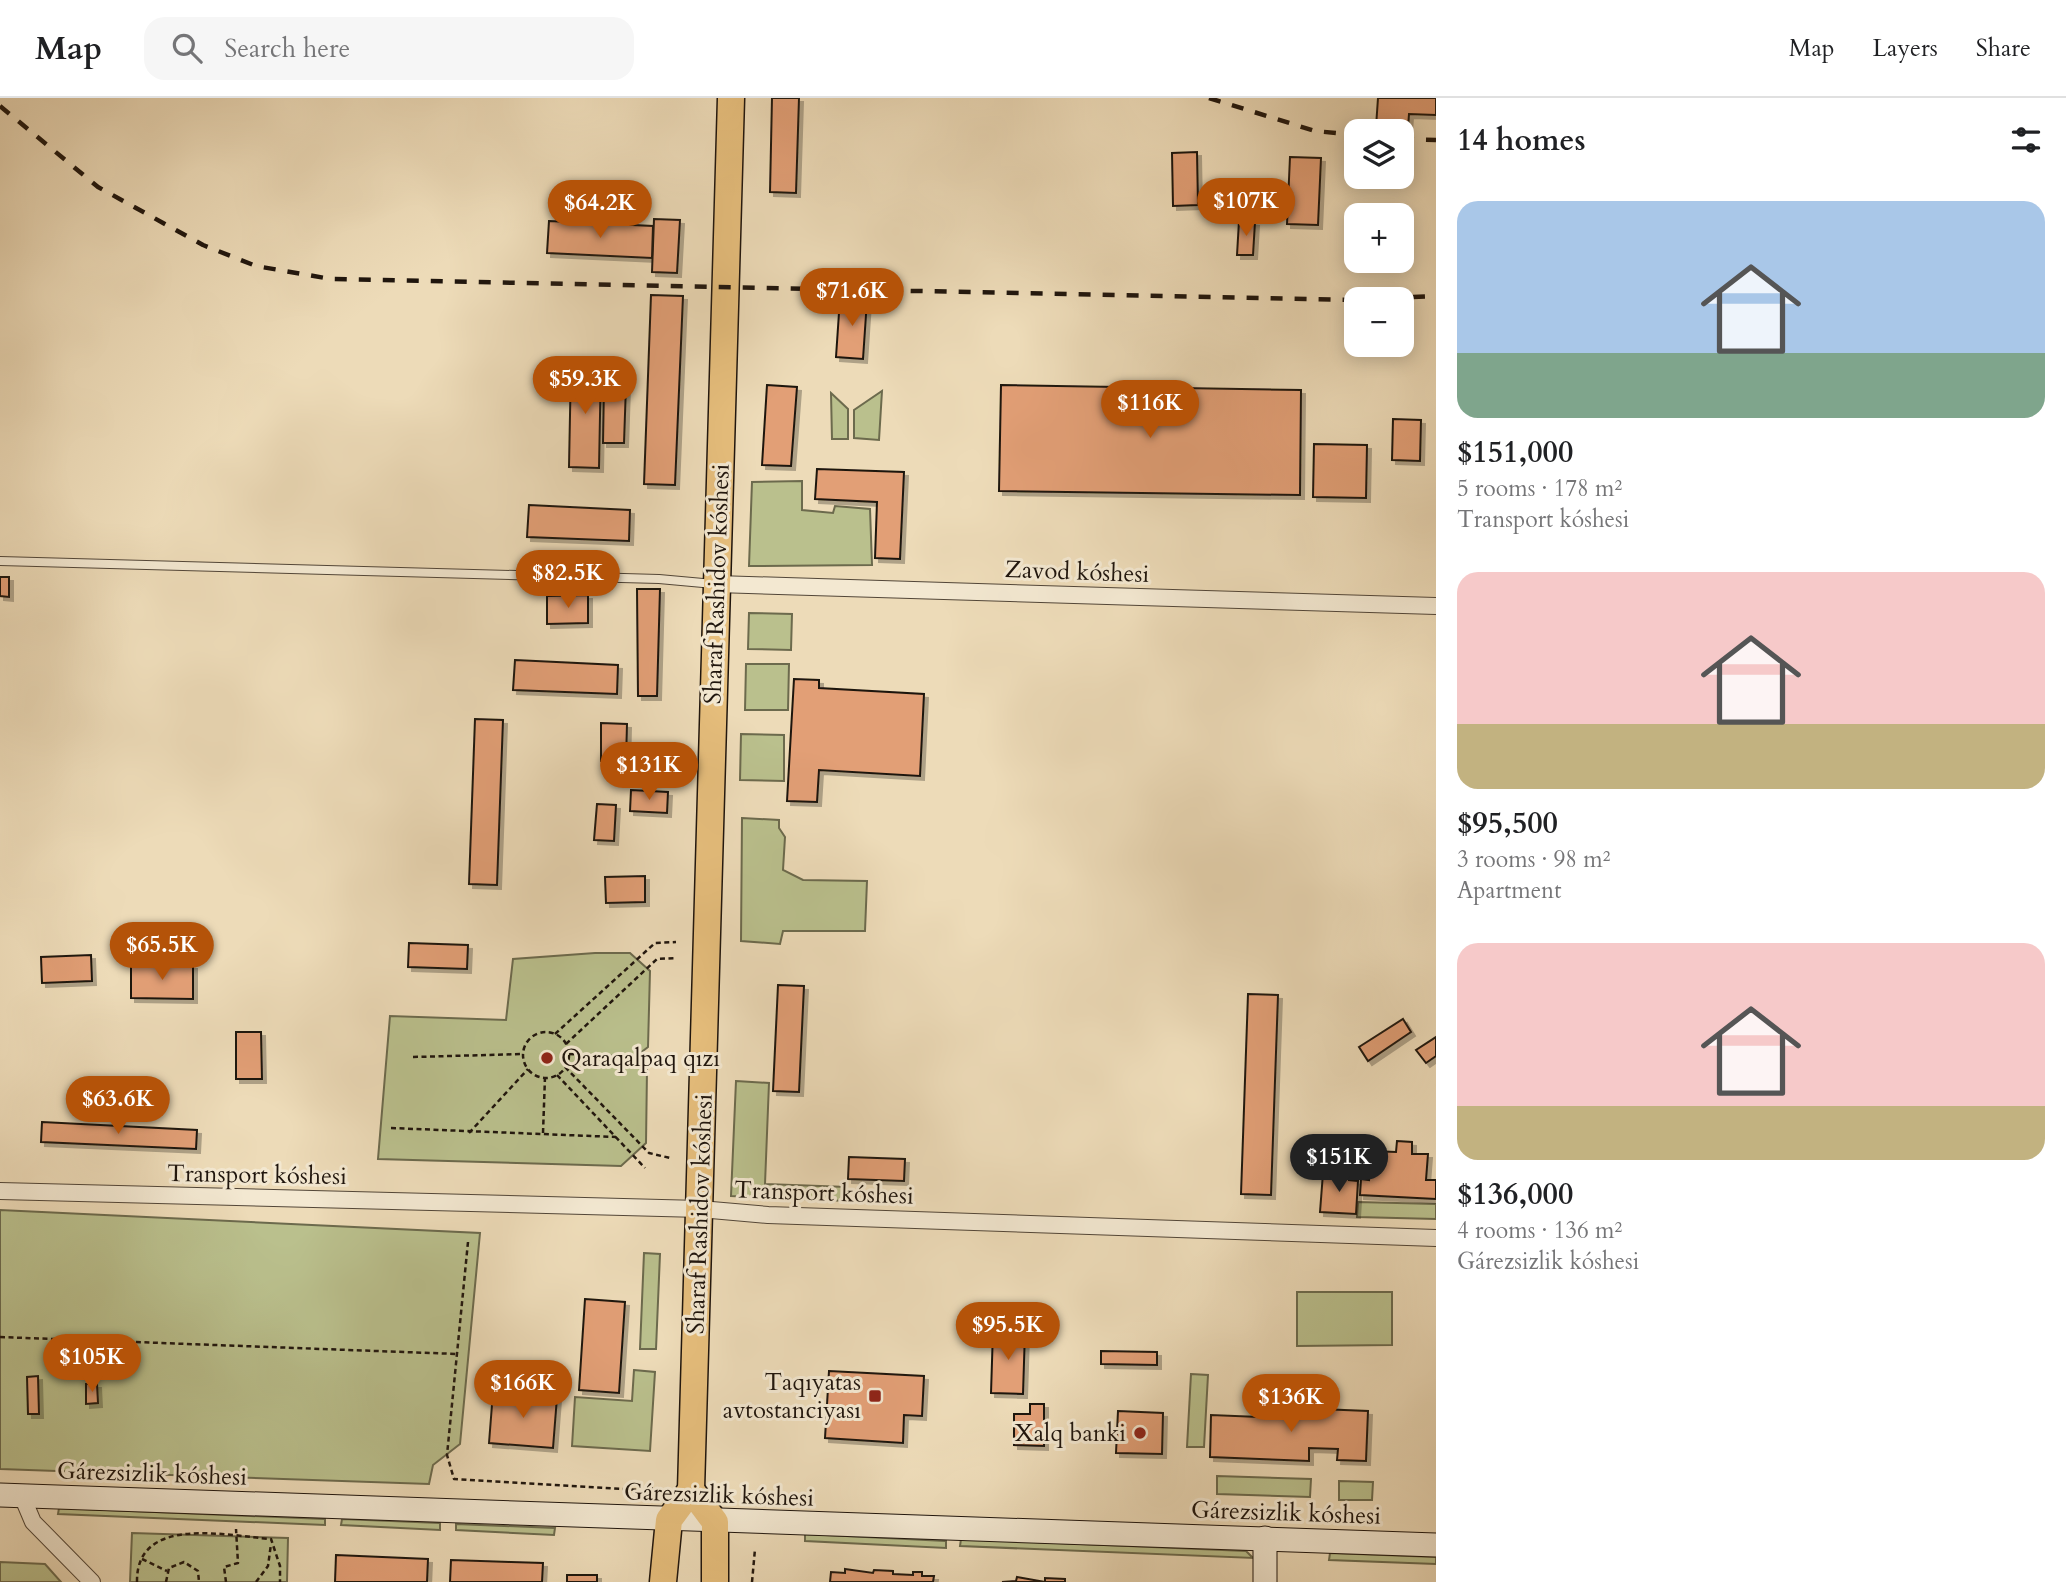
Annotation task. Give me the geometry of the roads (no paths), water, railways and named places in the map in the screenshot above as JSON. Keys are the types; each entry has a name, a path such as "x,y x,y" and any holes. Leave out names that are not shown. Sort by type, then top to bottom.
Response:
{"main road":[{"name":"Sharaf Rashidov kóshesi","path":"691,1490 731,98"},
{"path":"663,1582 668,1520 691,1490 715,1522 715,1582"}],"street":[{"name":"Zavod kóshesi","path":"717,584 1436,606"},
{"name":"Transport kóshesi","path":"0,1191 700,1209 768,1215 1436,1238"},
{"name":"Gárezsizlik kóshesi","path":"11,1496 1436,1545"},
{"path":"11,1496 92,1582"},
{"path":"1265,1538 1265,1582"}],"lane":[{"path":"0,561 659,579 717,584"}],"railway":[{"path":"1209,98 1315,131 1344,134"},
{"path":"0,106 98,187 203,245 256,266 331,279 1344,300"},
{"path":"1414,139 1436,140"},
{"path":"1414,297 1436,296"}],"place":[{"name":"Qaraqalpaq qızı","path":"547,1058"},
{"name":"Taqıyatas avtostanciyası","path":"875,1396"},
{"name":"Xalq banki","path":"1140,1433"}]}
